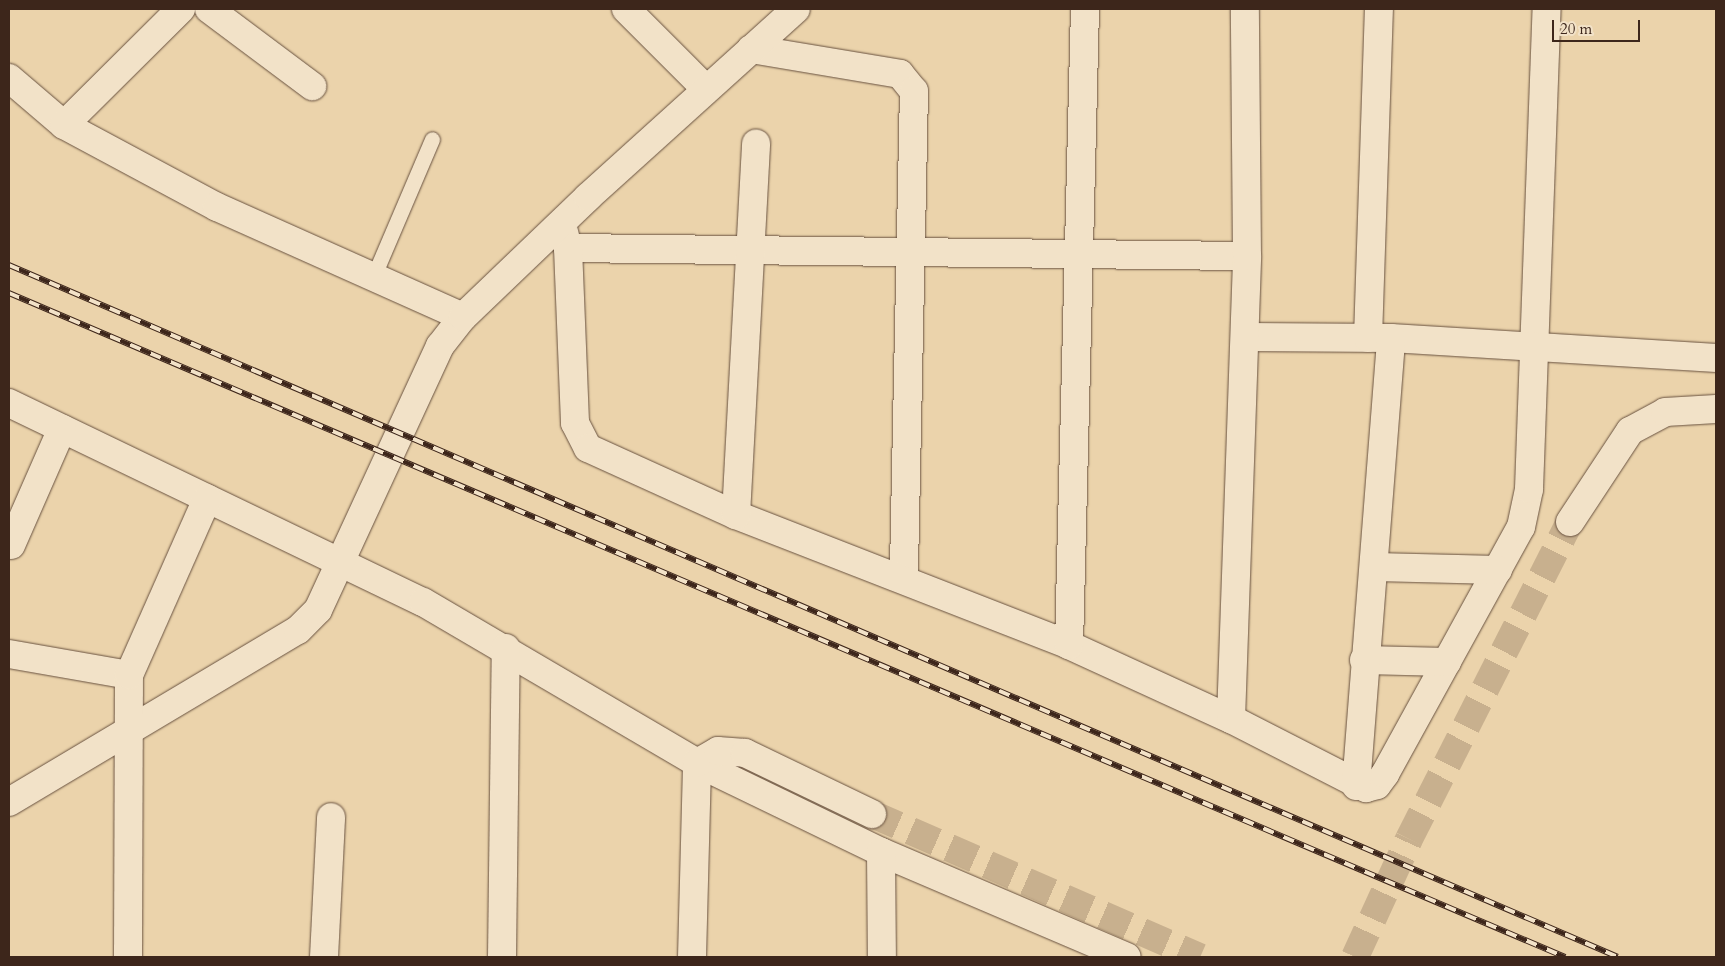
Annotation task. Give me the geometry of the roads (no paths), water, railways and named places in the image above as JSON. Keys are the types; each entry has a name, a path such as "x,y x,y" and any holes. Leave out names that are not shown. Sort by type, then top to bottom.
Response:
{"street":[{"path":"64,125 181,9"},
{"path":"209,9 312,86"},
{"path":"626,9 706,89"},
{"path":"9,802 298,630 318,610 424,374 464,317 565,236 706,89 796,9"},
{"path":"1069,645 1085,9"},
{"path":"1231,719 1247,256 1245,9"},
{"path":"1356,786 1364,660 1375,567 1379,338 1379,9"},
{"path":"565,236 575,423 580,440 614,462 736,515 904,578 1069,645 1231,719 1356,786 1377,785 1385,774 1521,527 1529,489 1531,349 1547,9"},
{"path":"751,49 900,74 914,91 904,578"},
{"path":"9,78 64,125 217,207 372,280 464,317"},
{"path":"736,515 752,249 756,144"},
{"path":"565,236 752,249 1247,256"},
{"path":"1245,337 1379,338 1531,349 1716,358"},
{"path":"9,403 207,499 341,560 506,648 698,763 1072,945 1127,957"},
{"path":"1570,522 1630,431 1665,412 1716,409"},
{"path":"11,545 62,429"},
{"path":"128,957 129,674 207,499"},
{"path":"1375,567 1498,570"},
{"path":"502,957 506,648"},
{"path":"9,654 129,674"},
{"path":"1364,660 1447,662"},
{"path":"698,763 718,751 745,753 872,814"},
{"path":"692,957 698,763"},
{"path":"324,957 331,817"},
{"path":"881,852 882,957"}],"lane":[{"path":"372,280 432,139"}],"tunnel":[{"path":"1355,957 1409,839 1570,522"},
{"path":"872,814 1200,957"}],"railway":[{"path":"9,265 1618,957"},
{"path":"9,293 1565,957"}]}
